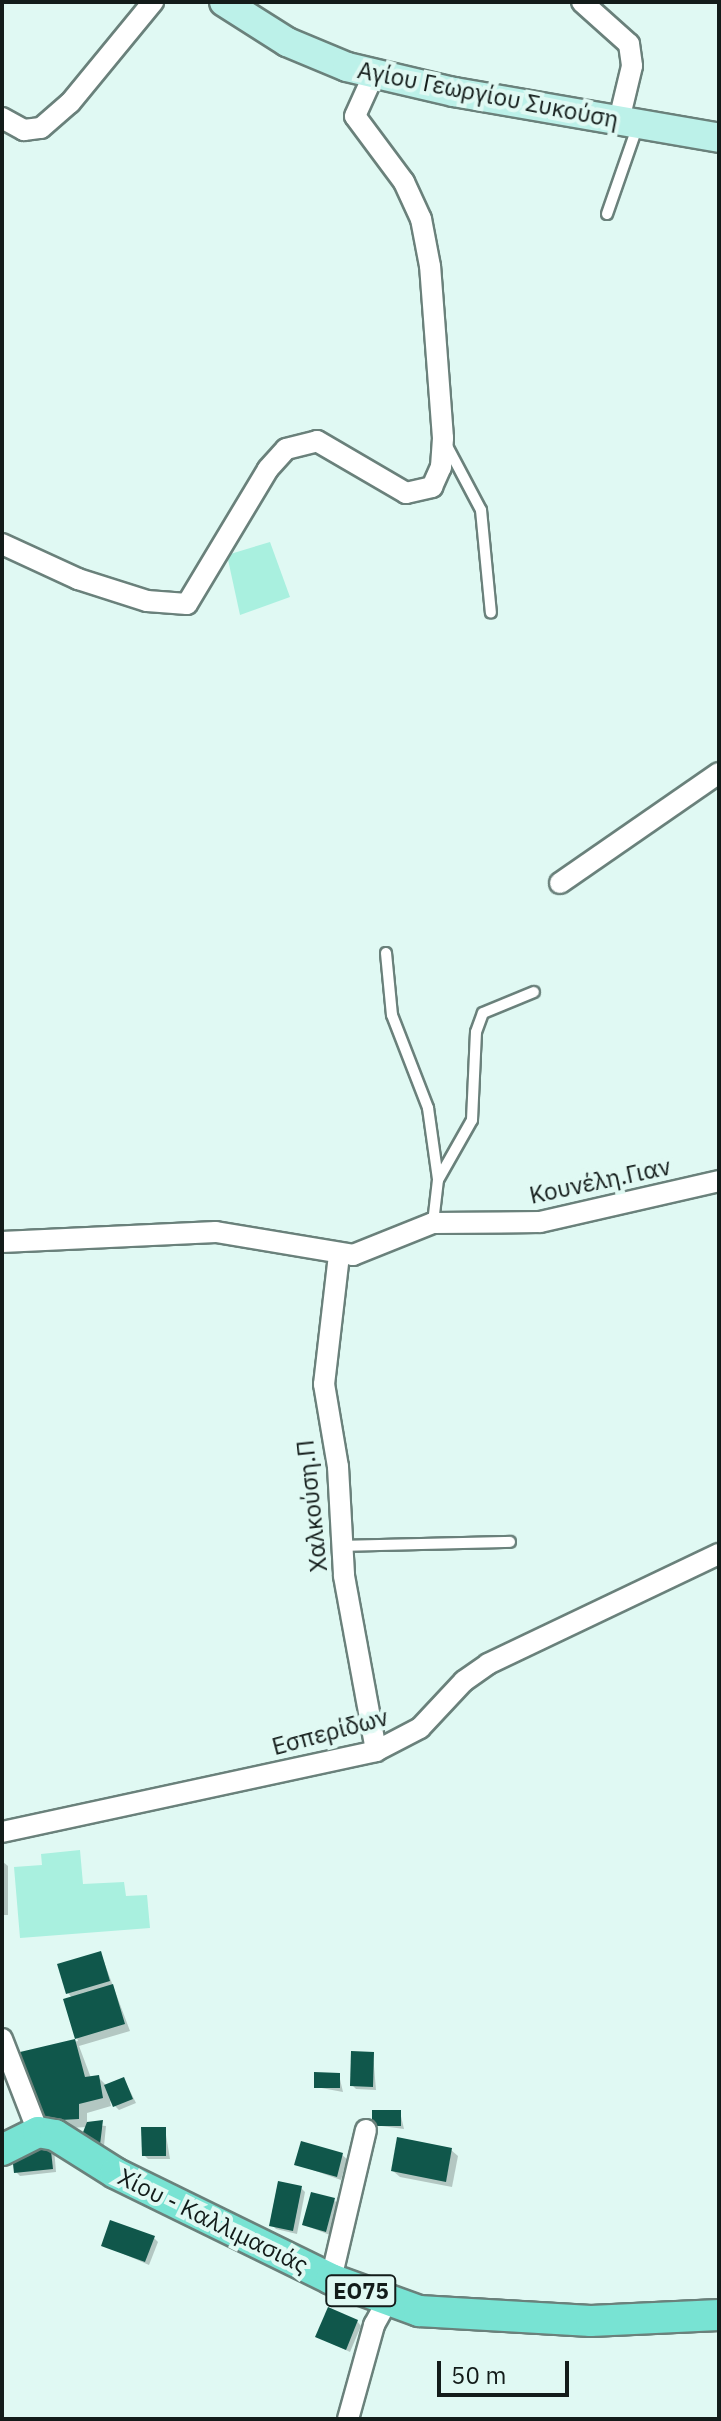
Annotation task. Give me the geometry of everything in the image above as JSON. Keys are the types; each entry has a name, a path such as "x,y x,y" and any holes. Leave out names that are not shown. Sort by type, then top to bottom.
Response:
{"main road":[{"name":"Αγίου Γεωργίου Συκούση","path":"224,2 287,42 374,74 719,138"},
{"path":"2,2150 38,2132"},
{"name":"Χίου - Καλλιμασιάς","path":"38,2132 55,2135 115,2173 331,2279 387,2302 452,2316 507,2319 719,2315"}],"street":[{"path":"2,118 24,130 41,128 70,103 153,2"},
{"path":"582,2 629,44 632,66 628,122"},
{"path":"2,544 78,579 147,601 187,604 268,469 286,449 317,441 406,493 432,487 441,467 442,380 421,219 404,182 355,116 374,74"},
{"path":"560,883 719,773"},
{"name":"Κουνέλη.Γιαν","path":"339,1255 353,1255 433,1223 540,1222 719,1181"},
{"path":"2,1242 216,1232 339,1255"},
{"name":"Χαλκούση.Π","path":"339,1255 324,1384 338,1467 343,1546 376,1751"},
{"name":"Εσπερίδων","path":"2,1832 376,1751 420,1728 464,1681 488,1664 719,1554"},
{"path":"2,2039 38,2132"},
{"path":"331,2279 366,2130"},
{"path":"348,2419 374,2325 387,2302"}],"lane":[{"path":"607,214 628,122"},
{"path":"443,438 481,510 491,613"},
{"path":"386,953 392,1015 428,1108 438,1180 433,1223"},
{"path":"438,1180 472,1120 476,1032 483,1013 534,992"},
{"path":"343,1546 510,1542"}],"green space":[{"path":"270,542 290,597 240,615 227,555"},
{"path":"80,1850 83,1884 124,1882 126,1896 147,1895 150,1928 20,1938 14,1867 42,1865 41,1854"}],"building":[{"path":"101,1951 110,1981 66,1994 57,1964"},
{"path":"113,1984 125,2024 75,2039 63,1999"},
{"path":"75,2039 85,2077 99,2075 103,2098 79,2104 79,2119 42,2121 20,2052"},
{"path":"351,2051 374,2052 373,2087 350,2086"},
{"path":"314,2072 340,2073 340,2088 314,2088"},
{"path":"124,2077 133,2099 113,2107 104,2085"},
{"path":"372,2110 401,2110 401,2126 372,2126"},
{"path":"103,2120 99,2153 78,2145 87,2122"},
{"path":"141,2127 166,2127 166,2156 142,2156"},
{"path":"397,2137 452,2148 446,2182 391,2171"},
{"path":"301,2141 343,2153 337,2177 294,2165"},
{"path":"50,2142 53,2169 14,2173 11,2146"},
{"path":"278,2181 302,2186 293,2231 269,2226"},
{"path":"311,2192 335,2198 326,2232 302,2225"},
{"path":"110,2220 155,2236 145,2262 101,2246"},
{"path":"328,2307 358,2320 346,2350 315,2337"}]}
